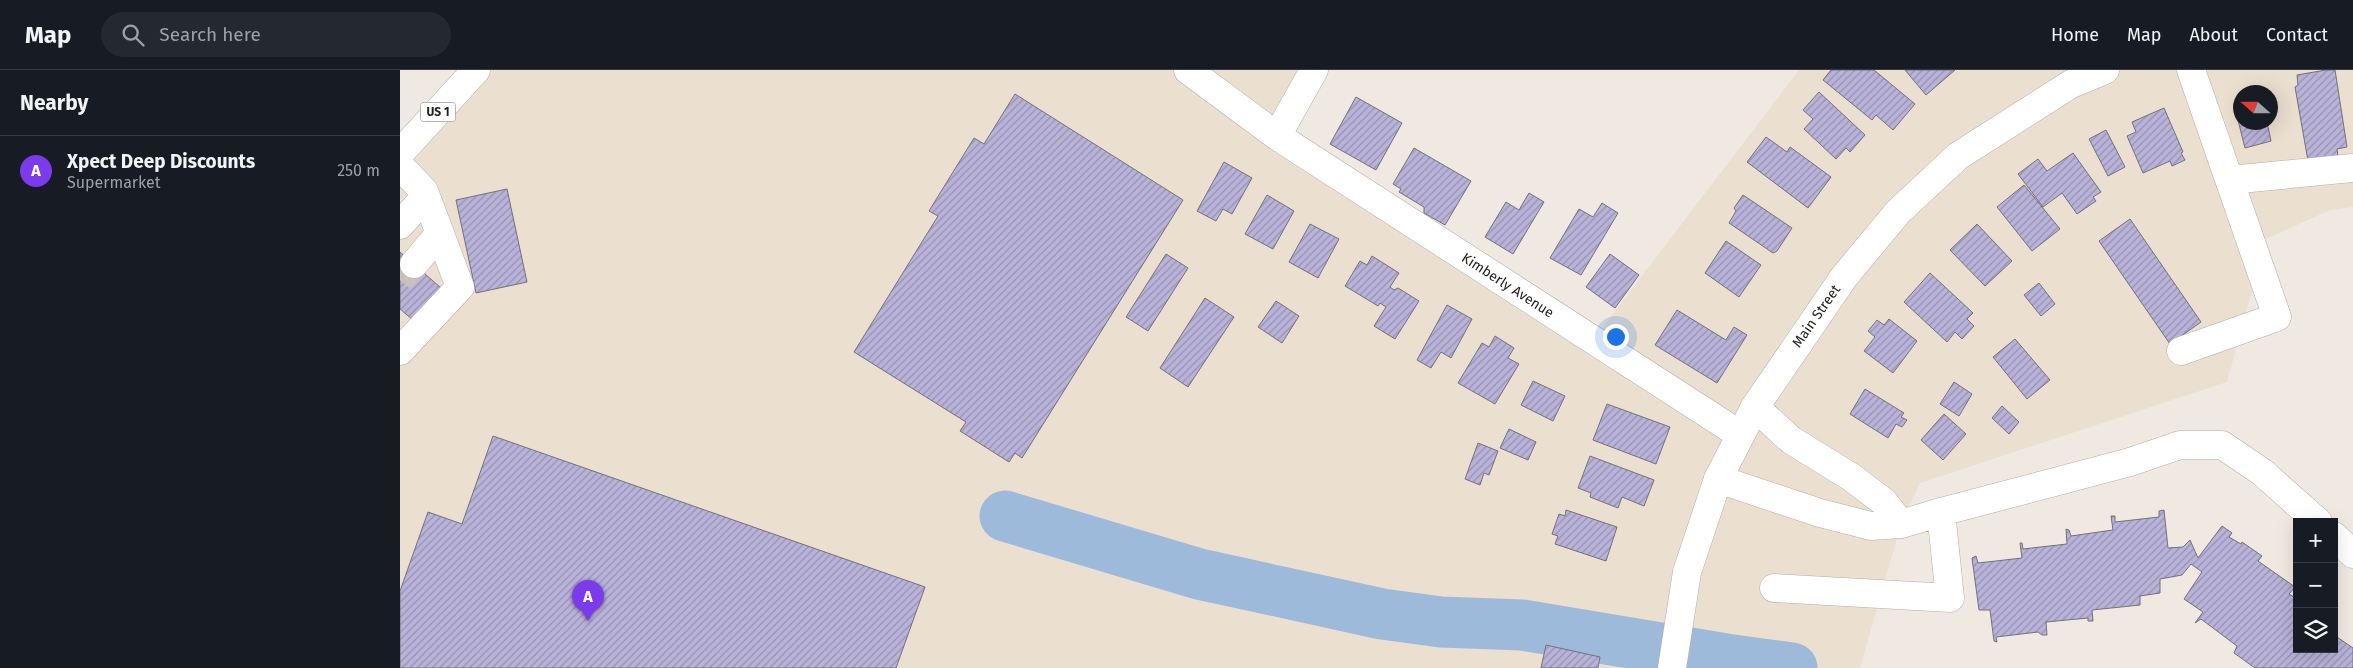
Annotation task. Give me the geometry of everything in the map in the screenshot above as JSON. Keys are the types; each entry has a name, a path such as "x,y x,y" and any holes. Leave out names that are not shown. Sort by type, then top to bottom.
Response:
{"main road":[{"name":"US 1","path":"400,154 476,70"},
{"name":"Kimberly Avenue","path":"1188,70 1277,136 1739,434"},
{"path":"1277,136 1314,70"},
{"name":"Main Street","path":"1674,658 1687,572 1718,479 1739,434 1755,407 1844,277 1898,212 1958,156 2071,84 2105,70"},
{"path":"2181,350 2277,317 2192,70"},
{"path":"400,166 424,191 460,286 400,351"},
{"path":"2230,180 2353,168"},
{"path":"400,225 426,196"},
{"path":"414,264 440,233"},
{"path":"1755,407 1791,440 1851,477 1884,502 1901,524"},
{"path":"1718,479 1820,513 1871,526 1901,524 2130,462 2180,445 2222,445 2262,472 2314,518"},
{"path":"1774,588 1950,598 1941,512"},
{"path":"2338,540 2353,554"}],"shaded area":[{"path":"476,70 1314,70 1277,135 1593,340 1799,70 2353,70 2353,207 2330,210 2266,239 2227,382 1920,483 1901,524 1860,668 400,668 400,153"}],"building":[{"path":"1831,70 1874,70 1915,104 1893,130 1876,115 1872,120 1823,80"},
{"path":"1905,70 1955,70 1926,95"},
{"path":"2335,70 2347,147 2337,149 2338,156 2308,161 2295,87 2298,85 2297,75"},
{"path":"1819,92 1865,135 1850,152 1846,148 1836,159 1804,129 1813,119 1803,110"},
{"path":"1015,94 1183,200 1022,458 1015,453 1009,462 960,431 966,422 854,352 938,216 929,211 974,138 984,144"},
{"path":"1356,97 1402,123 1376,170 1330,144"},
{"path":"2164,108 2185,160 2172,166 2170,161 2143,173 2127,136 2136,132 2132,122"},
{"path":"2106,130 2125,167 2108,176 2089,139"},
{"path":"2240,130 2269,130 2271,141 2245,148"},
{"path":"1766,137 1787,152 1790,147 1831,177 1808,208 1747,162"},
{"path":"1414,148 1471,181 1445,225 1424,213 1424,207 1399,192 1401,189 1393,184"},
{"path":"2073,153 2101,192 2093,197 2096,201 2077,214 2062,193 2043,207 2018,174 2038,159 2047,171"},
{"path":"1224,162 1252,178 1232,214 1223,209 1216,221 1197,211"},
{"path":"2024,185 2060,229 2032,251 1997,207"},
{"path":"507,189 527,282 476,293 456,200"},
{"path":"1529,193 1544,202 1513,254 1485,237 1506,202 1519,210"},
{"path":"1267,195 1294,211 1273,249 1245,234"},
{"path":"1743,195 1792,228 1777,251 1773,253 1729,223 1736,211 1734,208"},
{"path":"1602,203 1618,213 1581,275 1550,258 1579,209 1593,217"},
{"path":"2130,219 2201,322 2170,344 2099,241"},
{"path":"1310,224 1339,239 1318,278 1289,262"},
{"path":"1977,224 2012,261 1985,286 1950,250"},
{"path":"1726,241 1761,265 1739,297 1705,273"},
{"path":"400,252 441,288 413,320 400,309"},
{"path":"1166,254 1188,268 1148,331 1126,317"},
{"path":"1610,254 1639,275 1615,308 1586,287"},
{"path":"1372,256 1399,273 1390,287 1394,290 1398,288 1419,301 1395,339 1374,326 1386,307 1380,303 1378,306 1345,286 1360,261 1367,265"},
{"path":"1930,273 1973,313 1967,319 1974,326 1962,339 1955,332 1947,342 1904,302"},
{"path":"2039,283 2055,304 2041,316 2024,295"},
{"path":"1205,298 1234,317 1188,387 1160,368"},
{"path":"1276,301 1299,316 1282,343 1258,327"},
{"path":"1447,305 1472,319 1451,358 1441,352 1431,368 1417,360"},
{"path":"1677,310 1726,340 1734,327 1747,335 1717,383 1655,345"},
{"path":"1889,319 1917,341 1893,373 1864,351 1875,337 1868,331 1877,320 1884,325"},
{"path":"1495,336 1514,348 1508,358 1519,364 1495,404 1458,383 1482,343 1489,347"},
{"path":"2015,339 2050,380 2027,399 1993,357"},
{"path":"1533,381 1565,396 1553,421 1521,405"},
{"path":"1954,382 1972,394 1959,416 1940,404"},
{"path":"1865,389 1904,413 1901,417 1907,420 1902,427 1896,424 1888,438 1850,414"},
{"path":"1607,404 1670,427 1656,464 1593,440"},
{"path":"2002,406 2019,422 2009,434 1992,418"},
{"path":"1944,414 1966,434 1943,460 1921,440"},
{"path":"1509,429 1536,442 1528,460 1500,448"},
{"path":"493,436 925,587 896,668 400,668 400,591 428,512 462,524"},
{"path":"1478,443 1498,451 1489,475 1484,473 1480,485 1465,479"},
{"path":"1590,456 1654,480 1644,506 1622,497 1618,508 1590,497 1591,493 1578,488"},
{"path":"1566,510 1617,527 1606,561 1555,544 1558,536 1552,534 1559,514 1565,516"},
{"path":"2164,510 2168,548 2183,547 2190,540 2198,558 2222,526 2232,533 2229,537 2241,544 2242,542 2262,556 2258,561 2293,586 2293,589 2289,594 2293,596 2293,653 2338,653 2338,638 2353,648 2353,668 2255,668 2234,653 2237,646 2201,619 2195,623 2203,612 2184,599 2202,572 2191,564 2182,575 2160,579 2160,593 2140,596 2140,605 2092,610 2093,621 2088,621 2088,618 2046,622 2047,635 2042,635 2038,632 1996,637 1997,642 1994,641 1990,610 1979,610 1972,558 1976,556 1978,563 2022,558 2020,543 2022,543 2023,549 2067,544 2066,529 2069,530 2071,536 2113,530 2111,516 2115,516 2115,522 2159,517 2159,511"},
{"path":"1546,645 1600,657 1598,668 1541,668"}],"waterway":[{"path":"1005,516 1199,574 1382,614 1441,622 1522,625 1792,668"}],"tunnel":[{"path":"400,280 414,264"}],"place":[{"name":"Xpect Deep Discounts","path":"588,621"}]}
